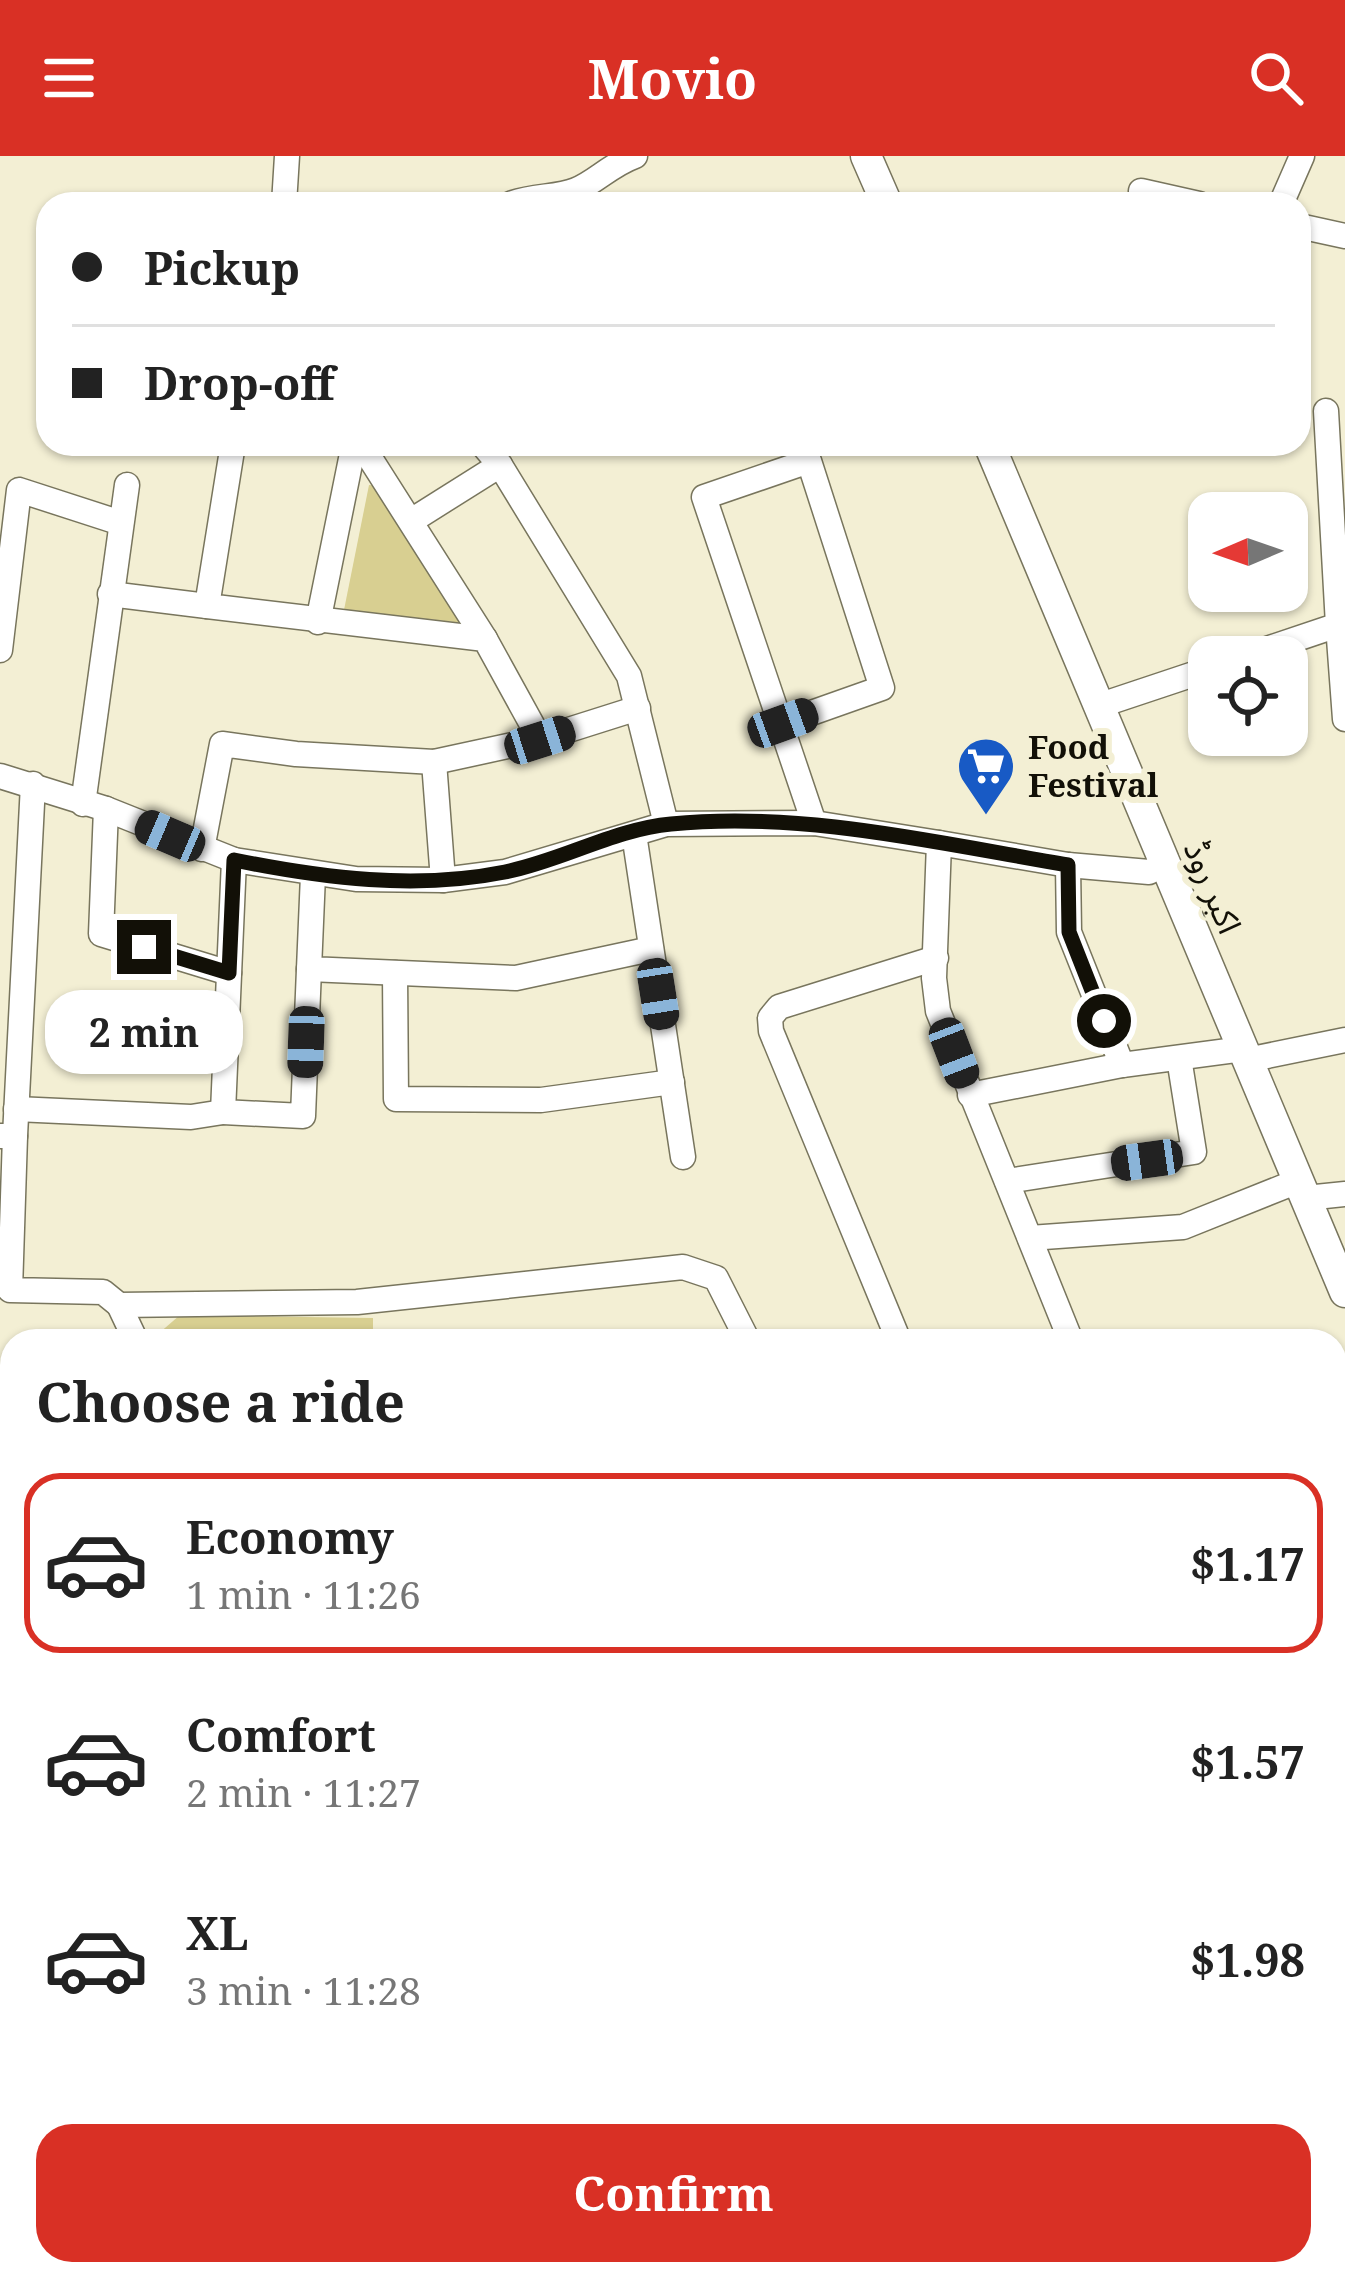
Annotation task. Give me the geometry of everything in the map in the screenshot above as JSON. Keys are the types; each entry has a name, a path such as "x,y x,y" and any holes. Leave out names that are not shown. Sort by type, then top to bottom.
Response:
{"main road":[{"path":"866,156 882,192"},
{"name":"اکبر روڈ","path":"994,456 1345,1292"}],"street":[{"path":"285,192 287,156"},
{"path":"558,192 576,190 611,165 635,156"},
{"path":"1286,192 1302,156"},
{"path":"1141,191 1145,192"},
{"path":"1311,231 1345,236"},
{"path":"1326,411 1345,719"},
{"path":"207,606 231,456"},
{"path":"317,622 354,456"},
{"path":"365,456 485,639 540,740"},
{"path":"492,456 629,676 666,824"},
{"path":"783,723 882,688 809,461 704,497 814,823"},
{"path":"411,521 500,465"},
{"path":"127,485 110,594 95,806 101,934 229,973"},
{"path":"0,650 19,490 121,523"},
{"path":"110,594 485,639"},
{"path":"1305,636 1338,625"},
{"path":"1097,706 1188,675"},
{"path":"202,849 222,744 296,754 434,762 540,740 638,708"},
{"path":"434,762 442,880"},
{"path":"0,776 95,806 234,860 314,875 442,880 505,872 666,824 814,823 1068,865 1149,872 1164,864"},
{"path":"32,784 16,1108 7,1136 10,1290 104,1292 119,1305 130,1329"},
{"path":"634,834 683,1157"},
{"path":"939,844 938,1011 1066,1329"},
{"path":"223,1112 234,860"},
{"path":"0,864 28,864"},
{"path":"1068,865 1069,932 1121,1065"},
{"path":"16,1108 191,1117 223,1112 303,1115 314,875"},
{"path":"309,969 516,978 651,949"},
{"path":"894,1329 771,1031 770,1018 779,1007 936,958"},
{"path":"395,974 396,1099 542,1100 672,1082"},
{"path":"970,1095 1121,1065 1345,1040"},
{"path":"1006,1181 1194,1152 1179,1058"},
{"path":"1030,1238 1183,1227 1302,1189 1345,1194"},
{"path":"119,1305 357,1302 683,1267 716,1278 742,1329"}],"shaded area":[{"path":"369,485 384,486 463,623 344,610"},
{"path":"180,1315 373,1318 373,1329 164,1329"}],"place":[{"name":"Food Festival","path":"986,817"}],"route":[{"path":"144,947 229,973 234,860 314,875 442,880 505,872 666,824 814,823 1068,865 1069,932 1104,1021"}]}
